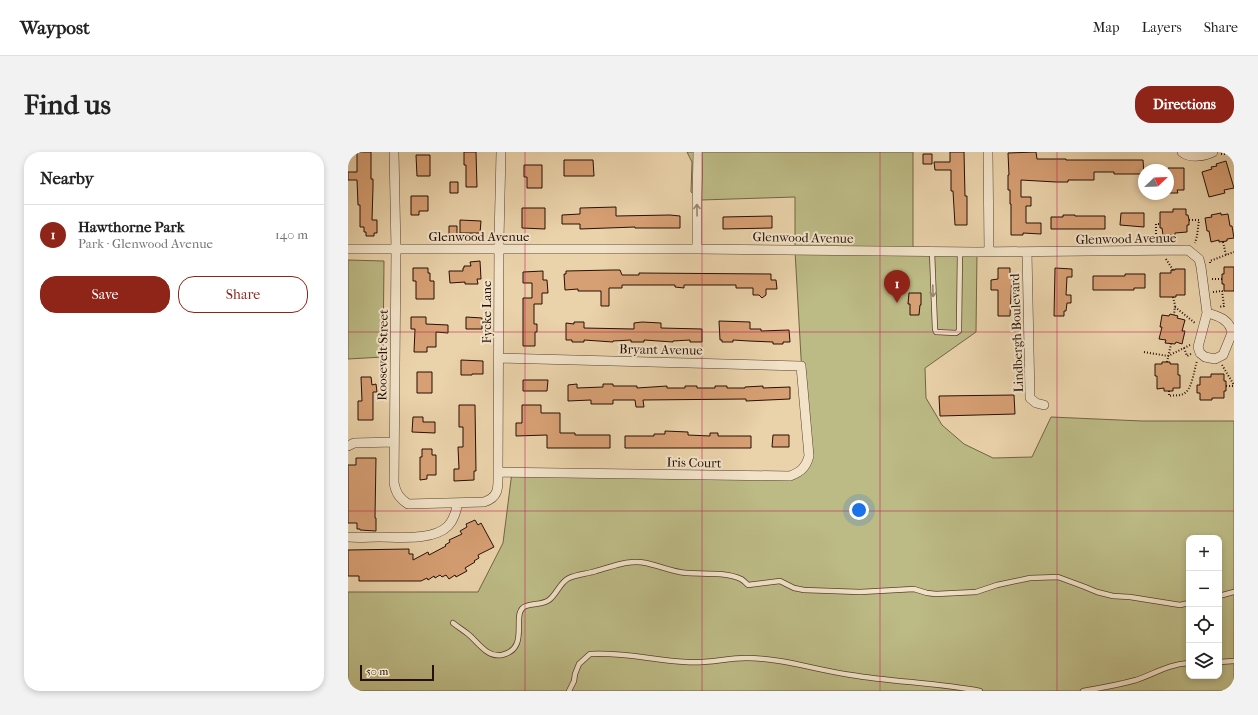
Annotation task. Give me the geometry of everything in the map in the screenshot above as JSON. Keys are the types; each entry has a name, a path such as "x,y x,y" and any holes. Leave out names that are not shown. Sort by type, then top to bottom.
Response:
{"street":[{"name":"Roosevelt Street","path":"394,152 396,250 394,483 401,500 408,504 458,503"},
{"name":"Fycke Lane","path":"458,503 484,502 492,500 496,494 498,472 501,152"},
{"path":"697,249 698,152"},
{"path":"988,152 988,252"},
{"path":"1182,152 1192,156 1206,155 1213,152"},
{"name":"Glenwood Avenue","path":"348,249 697,249 932,252 1188,250 1199,259 1207,313 1198,347 1200,353 1205,358 1215,359 1223,354 1232,334 1229,324 1222,318 1207,313"},
{"name":"Lindbergh Boulevard","path":"1027,252 1030,398 1036,403 1044,405"},
{"name":"Bryant Avenue","path":"499,358 801,366 803,386"},
{"name":"Iris Court","path":"498,472 790,476 797,474 803,469 809,456 803,386"},
{"path":"348,446 354,443 394,442"},
{"path":"348,537 413,537 425,536 440,532 448,526 454,516 458,503"}],"lane":[{"path":"932,252 935,329 936,332 956,333 959,331 960,252"},
{"path":"453,623 468,634 484,650 492,654 506,654 514,648 519,638 519,616 520,610 524,606 540,604 548,600 568,578 575,575 595,572 615,565 629,563 645,563 684,573 723,574 741,579 748,585 780,581 794,588 804,590 860,592 914,589 936,594 976,592 997,585 1030,578 1058,577 1097,592 1113,596 1130,597 1180,605 1186,604"},
{"path":"1222,595 1234,592"},
{"path":"569,691 574,681 578,664 590,654 608,653 687,662 706,662 746,658 775,660 852,675 980,691"},
{"path":"1222,662 1234,661"},
{"path":"1083,691 1137,680 1169,666 1186,663"}],"path":[{"path":"1188,220 1199,220 1197,236 1193,246"},
{"path":"1156,244 1156,224 1160,224"},
{"path":"1223,242 1226,255"},
{"path":"1211,267 1210,262 1234,252"},
{"path":"1161,259 1173,259"},
{"path":"1166,259 1173,270"},
{"path":"1211,273 1213,292 1222,291 1224,306 1217,308 1219,311"},
{"path":"1212,279 1222,279"},
{"path":"1173,297 1175,307 1174,315"},
{"path":"1175,307 1199,326"},
{"path":"1144,352 1168,356 1194,343"},
{"path":"1167,362 1170,344"},
{"path":"1184,348 1187,356 1196,352"},
{"path":"1169,390 1169,396 1182,394 1188,390 1198,356"},
{"path":"1222,363 1234,386 1226,386"}],"shaded area":[{"path":"687,152 913,152 913,251 977,252 976,332 925,368 926,398 942,425 964,444 993,458 1032,457 1051,417 1142,421 1234,421 1234,691 348,691 348,592 478,592 503,543 512,472 790,476 807,463 795,251 795,197 701,200 691,192 692,162"},
{"path":"348,260 384,261 383,357 348,359"}],"building":[{"path":"357,152 371,152 371,179 373,179 372,220 377,220 377,233 374,233 374,236 366,236 364,227 360,227 360,205 358,205 357,180 348,180 348,172 357,172"},
{"path":"464,152 476,152 477,187 466,187 466,165 464,165"},
{"path":"950,152 964,152 967,225 955,225 953,191 951,191 951,170 935,170 934,162 950,162"},
{"path":"1036,152 1037,159 1143,160 1143,164 1138,164 1138,174 1094,172 1094,180 1068,180 1068,182 1056,182 1021,180 1021,197 1031,197 1031,206 1026,206 1026,223 1041,223 1041,234 1023,233 1023,235 1011,235 1011,204 1010,190 1008,190 1008,153"},
{"path":"923,154 932,154 932,164 923,164"},
{"path":"416,155 430,155 430,176 417,176"},
{"path":"564,160 593,160 594,176 564,176"},
{"path":"1226,161 1234,188 1224,190 1225,193 1209,197 1202,172 1212,169 1211,167 1217,166 1216,164"},
{"path":"524,165 542,165 542,188 527,188 527,177 524,177"},
{"path":"1174,168 1184,168 1184,190 1177,190 1178,193 1174,193"},
{"path":"450,182 458,182 458,193 450,193"},
{"path":"411,196 428,196 428,211 419,211 419,215 411,215"},
{"path":"616,207 616,216 680,216 680,228 635,227 580,229 580,224 562,224 562,215 580,214 580,208"},
{"path":"522,208 545,208 545,229 522,228"},
{"path":"1173,209 1186,209 1186,215 1188,215 1189,220 1187,232 1175,233 1175,235 1163,235 1162,228 1160,228 1160,212 1173,212"},
{"path":"1121,213 1144,213 1144,227 1120,225"},
{"path":"1221,213 1221,215 1228,214 1234,238 1227,239 1227,241 1219,242 1219,240 1211,242 1209,231 1207,231 1205,218"},
{"path":"1063,215 1105,216 1105,229 1051,229 1051,217 1063,217"},
{"path":"772,216 772,228 723,229 723,217"},
{"path":"460,220 481,221 480,233 460,233"},
{"path":"449,226 457,226 457,238 449,238"},
{"path":"480,261 481,279 477,279 478,284 465,284 465,282 450,283 449,271 463,271 464,266 471,266 470,262"},
{"path":"1224,267 1234,267 1234,291 1224,291 1222,274 1224,274"},
{"path":"413,268 428,268 428,273 430,273 430,281 434,281 434,299 416,299 416,281 413,281"},
{"path":"998,268 1010,268 1010,274 1012,274 1010,316 998,316 998,290 991,290 991,280 998,279"},
{"path":"1055,268 1072,269 1072,277 1067,277 1066,295 1071,295 1071,303 1067,303 1064,316 1054,316"},
{"path":"1185,269 1185,295 1176,295 1176,297 1160,297 1160,273 1171,273 1171,270"},
{"path":"620,270 622,275 639,275 639,273 771,274 771,280 776,280 777,289 766,289 766,295 762,298 759,295 753,295 753,288 736,288 736,285 684,285 684,288 675,287 675,285 622,285 622,288 609,288 609,306 601,306 601,291 578,291 578,289 565,290 564,274 566,274 566,271"},
{"path":"543,271 543,280 547,280 548,293 542,293 542,304 534,304 534,324 537,324 537,332 535,332 535,346 523,346 523,298 532,298 532,283 523,283 523,272"},
{"path":"1125,274 1145,274 1145,288 1134,288 1134,290 1093,290 1093,276 1125,276"},
{"path":"909,293 921,293 919,315 910,315 910,304 908,304"},
{"path":"1170,314 1185,320 1182,331 1185,331 1182,344 1176,342 1175,344 1165,343 1166,340 1159,339 1162,327 1160,327 1162,315 1169,316"},
{"path":"411,317 426,317 426,324 448,325 448,333 436,332 436,347 427,347 427,352 414,352 415,329 411,329"},
{"path":"466,317 482,318 482,329 466,329"},
{"path":"719,321 750,322 750,329 761,329 761,331 789,330 790,342 773,344 773,342 733,340 733,342 722,342 722,340 720,340"},
{"path":"574,322 584,322 584,328 634,329 634,323 642,322 661,323 661,328 702,329 702,342 690,342 690,340 673,342 644,340 644,342 631,342 631,340 613,342 584,340 584,342 572,342 572,340 566,340 566,323 574,324"},
{"path":"461,360 483,361 483,374 461,375"},
{"path":"1162,362 1178,364 1180,388 1173,388 1173,391 1164,391 1164,388 1157,389 1155,364 1162,364"},
{"path":"417,372 432,372 432,393 417,393"},
{"path":"1211,374 1224,374 1226,391 1224,391 1224,398 1200,400 1200,393 1197,393 1197,385 1200,385 1200,377 1211,377"},
{"path":"361,377 371,377 372,385 376,384 377,392 373,392 373,420 358,420 358,401 362,401"},
{"path":"523,380 548,380 547,391 523,391"},
{"path":"577,384 577,388 603,387 603,384 613,384 613,386 637,386 637,388 667,386 667,388 685,388 685,386 697,386 697,388 715,388 715,386 727,386 727,388 763,386 763,388 790,387 790,399 746,401 746,399 643,400 644,407 636,407 635,400 613,400 613,404 591,404 591,400 568,401 568,385"},
{"path":"1014,395 1015,414 940,416 939,396"},
{"path":"459,405 475,405 476,471 474,471 474,480 454,481 454,469 459,469 458,447 463,447 463,427 459,427"},
{"path":"522,405 541,405 541,413 560,413 560,433 575,433 575,435 610,435 610,448 547,448 547,435 516,436 516,423 522,423"},
{"path":"413,417 423,417 423,422 435,422 435,433 412,432"},
{"path":"665,431 688,432 688,435 710,436 710,433 718,433 718,436 751,436 751,448 625,448 625,436 654,436 654,434 665,434"},
{"path":"773,435 789,435 789,447 772,447"},
{"path":"422,449 432,449 432,455 436,455 436,475 427,475 427,479 420,480 420,457 422,457"},
{"path":"356,458 376,458 376,531 360,530 357,529 357,523 348,523 348,465 356,465"},
{"path":"475,520 478,525 481,523 494,547 478,555 479,558 474,561 475,562 465,568 467,571 456,577 455,575 449,579 446,575 442,577 440,575 435,578 434,576 428,580 427,578 421,581 359,581 359,576 348,576 348,550 409,549 409,554 413,554 413,560 428,552 429,555 446,546 445,545 450,542 449,540 462,534 460,531 467,527 466,524"}],"place":[{"name":"Hawthorne Park","path":"897,303"}]}
